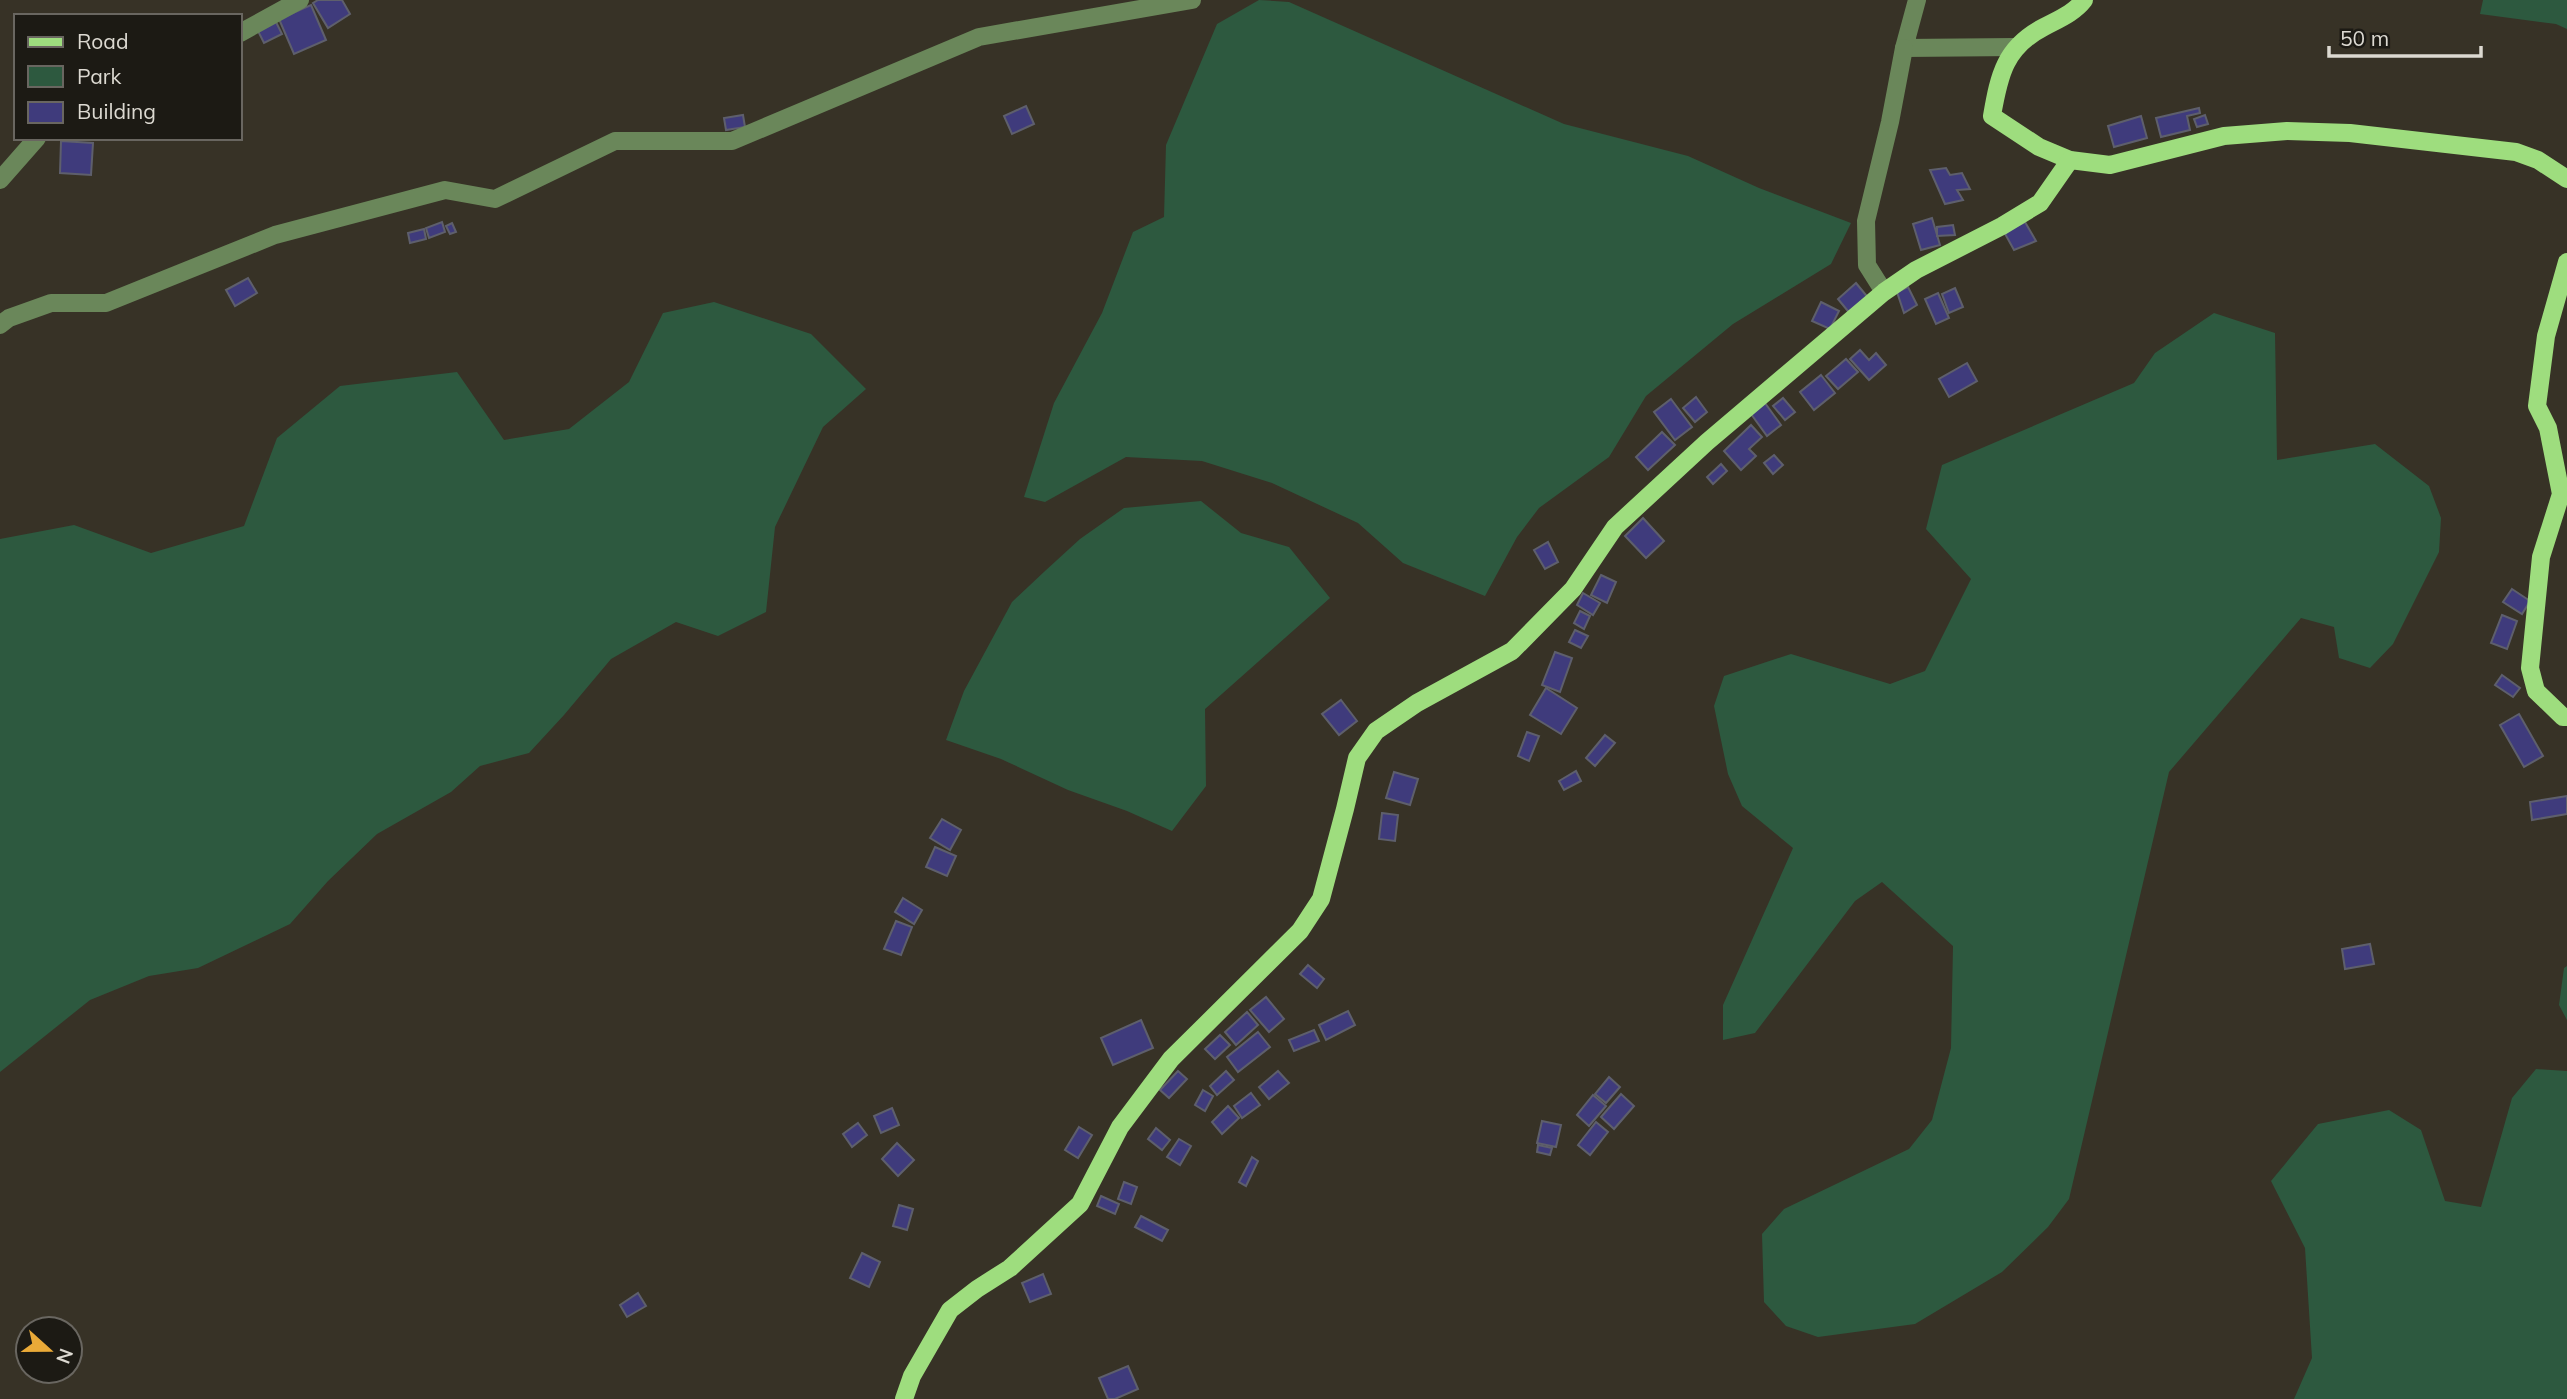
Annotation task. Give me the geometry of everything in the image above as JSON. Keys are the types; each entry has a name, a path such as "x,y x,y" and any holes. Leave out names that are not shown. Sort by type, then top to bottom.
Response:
{"main road":[{"path":"2084,0 2077,10 2032,33 2016,47 2003,66 1992,116 2039,147 2070,160 2110,165 2224,136 2287,131 2337,132 2516,152 2538,160 2567,179"},
{"path":"904,1399 912,1376 950,1310 976,1289 1010,1268 1080,1204 1120,1127 1171,1059 1300,931 1321,899 1357,758 1376,731 1417,703 1512,651 1573,589 1615,527 1707,442 1884,292 1916,270 2040,204 2070,160"},
{"path":"2567,262 2546,336 2537,406 2548,428 2561,494 2540,556 2530,668 2536,691 2563,717 2567,717"}],"street":[{"path":"242,32 300,0"},
{"path":"0,325 9,318 51,303 106,303 275,235 445,190 495,199 615,141 732,141 979,37 1192,0"},
{"path":"1884,292 1867,265 1866,221 1917,0"},
{"path":"1904,48 2016,47"},
{"path":"0,180 35,140"}],"green space":[{"path":"1259,0 1289,2 1564,124 1688,156 1759,188 1851,223 1831,264 1733,324 1646,396 1609,457 1539,508 1517,537 1485,596 1403,563 1358,523 1272,483 1202,461 1126,457 1045,502 1024,497 1054,403 1102,313 1133,232 1164,217 1166,145 1217,24"},
{"path":"2483,0 2567,0 2567,29 2556,24 2480,14"},
{"path":"714,302 811,334 866,389 823,427 775,527 766,612 718,636 676,622 611,659 529,753 480,766 451,792 377,834 328,881 290,924 198,968 149,976 90,1000 0,1072 0,539 74,525 151,553 244,526 277,438 340,386 457,372 504,440 569,429 629,382 663,313"},
{"path":"2214,313 2275,333 2277,460 2375,444 2429,486 2441,518 2439,552 2393,644 2370,668 2339,658 2334,627 2301,618 2169,772 2069,1199 2048,1227 2002,1272 1915,1324 1818,1337 1786,1326 1764,1302 1762,1234 1784,1209 1909,1149 1932,1120 1951,1048 1953,946 1882,882 1855,901 1755,1033 1723,1040 1723,1005 1793,848 1742,806 1728,774 1714,706 1724,676 1791,654 1890,684 1925,671 1971,579 1926,529 1942,465 2134,383 2155,353"},
{"path":"1201,501 1241,533 1289,547 1330,598 1205,709 1206,786 1172,831 1127,811 1068,790 1001,759 946,740 964,691 1012,602 1045,571 1080,539 1124,508"},
{"path":"2567,966 2567,1020 2559,1005 2564,968"},
{"path":"2536,1069 2567,1071 2567,1399 2294,1399 2312,1358 2305,1248 2271,1181 2318,1124 2389,1110 2421,1130 2445,1201 2481,1207 2512,1098"}],"building":[{"path":"318,0 342,0 350,14 328,28 313,3"},
{"path":"311,5 326,40 294,54 279,19"},
{"path":"275,20 282,34 264,43 257,29"},
{"path":"1026,106 1034,124 1012,134 1004,116"},
{"path":"2199,108 2200,113 2187,116 2190,130 2161,137 2156,118"},
{"path":"743,115 745,127 726,130 724,118"},
{"path":"2205,115 2208,124 2197,127 2194,119"},
{"path":"2141,116 2147,138 2114,147 2108,126"},
{"path":"61,141 93,143 91,175 60,173"},
{"path":"1946,168 1950,175 1962,173 1970,189 1957,190 1963,200 1945,204 1930,170"},
{"path":"1932,218 1940,245 1921,250 1913,224"},
{"path":"442,222 445,232 429,238 426,228"},
{"path":"2025,222 2036,241 2014,250 2004,232"},
{"path":"452,223 456,232 450,234 446,226"},
{"path":"1953,225 1955,235 1937,236 1937,227"},
{"path":"424,229 426,239 410,243 408,233"},
{"path":"248,278 257,293 235,306 226,290"},
{"path":"1856,283 1870,300 1852,316 1838,299"},
{"path":"1908,287 1917,305 1904,313 1897,292"},
{"path":"1955,288 1963,307 1949,313 1942,294"},
{"path":"1938,293 1949,318 1936,324 1925,299"},
{"path":"1821,302 1839,311 1830,329 1812,321"},
{"path":"1860,350 1869,360 1876,353 1886,365 1869,380 1850,359"},
{"path":"1846,359 1858,372 1838,389 1826,376"},
{"path":"1967,363 1977,381 1949,397 1939,379"},
{"path":"1821,375 1835,393 1814,410 1800,392"},
{"path":"1696,397 1707,412 1695,422 1683,408"},
{"path":"1783,398 1795,412 1785,420 1773,406"},
{"path":"1671,399 1692,427 1675,440 1654,412"},
{"path":"1765,403 1781,425 1767,436 1751,414"},
{"path":"1751,425 1762,437 1749,449 1756,456 1741,470 1724,451"},
{"path":"1662,432 1675,445 1648,470 1636,457"},
{"path":"1774,455 1783,465 1773,474 1764,463"},
{"path":"1721,464 1727,471 1713,484 1707,477"},
{"path":"1643,518 1664,541 1646,558 1625,536"},
{"path":"1548,542 1558,562 1545,569 1534,550"},
{"path":"1601,575 1616,582 1607,603 1591,595"},
{"path":"2512,589 2530,601 2522,614 2503,602"},
{"path":"1583,593 1600,603 1593,615 1577,605"},
{"path":"1580,611 1590,616 1584,629 1574,623"},
{"path":"2502,615 2517,621 2507,649 2491,643"},
{"path":"1575,630 1588,636 1581,648 1569,642"},
{"path":"1555,652 1572,658 1560,692 1542,685"},
{"path":"2502,675 2520,688 2513,697 2495,685"},
{"path":"1546,688 1577,708 1561,734 1530,715"},
{"path":"1341,700 1357,721 1339,735 1322,714"},
{"path":"2519,714 2543,756 2524,767 2500,725"},
{"path":"1527,732 1539,736 1529,761 1518,756"},
{"path":"1605,735 1615,743 1595,766 1586,758"},
{"path":"1576,771 1581,781 1564,790 1559,781"},
{"path":"1394,772 1418,779 1410,805 1386,798"},
{"path":"2567,796 2567,814 2532,820 2530,802"},
{"path":"1382,813 1398,815 1395,841 1379,839"},
{"path":"942,819 961,830 950,850 930,838"},
{"path":"935,847 956,856 947,876 926,867"},
{"path":"903,898 922,910 914,924 895,912"},
{"path":"896,921 912,927 901,955 884,949"},
{"path":"2370,944 2374,964 2345,969 2342,949"},
{"path":"1308,965 1324,979 1317,988 1300,974"},
{"path":"1266,997 1284,1019 1269,1032 1250,1010"},
{"path":"1348,1011 1355,1025 1326,1040 1319,1025"},
{"path":"1247,1012 1258,1025 1236,1045 1225,1032"},
{"path":"1141,1020 1153,1048 1113,1065 1101,1038"},
{"path":"1314,1030 1319,1041 1294,1051 1289,1040"},
{"path":"1258,1032 1270,1047 1238,1072 1227,1057"},
{"path":"1220,1035 1230,1045 1215,1059 1205,1049"},
{"path":"1178,1071 1187,1079 1169,1098 1160,1090"},
{"path":"1226,1071 1234,1080 1217,1095 1210,1086"},
{"path":"1278,1071 1289,1083 1269,1099 1259,1087"},
{"path":"1609,1077 1620,1087 1606,1103 1595,1094"},
{"path":"1203,1090 1213,1096 1205,1111 1195,1105"},
{"path":"1251,1093 1260,1105 1242,1118 1234,1106"},
{"path":"1621,1094 1634,1106 1614,1129 1601,1117"},
{"path":"1593,1095 1606,1106 1589,1126 1577,1115"},
{"path":"1228,1106 1239,1118 1222,1134 1212,1122"},
{"path":"892,1108 899,1125 881,1133 874,1116"},
{"path":"1542,1121 1561,1125 1556,1147 1537,1143"},
{"path":"1596,1122 1608,1132 1590,1155 1578,1145"},
{"path":"858,1123 867,1135 852,1147 843,1134"},
{"path":"1079,1127 1092,1135 1078,1158 1065,1150"},
{"path":"1156,1128 1170,1140 1162,1150 1148,1139"},
{"path":"1179,1139 1191,1146 1180,1165 1167,1157"},
{"path":"897,1143 914,1160 898,1176 882,1159"},
{"path":"1538,1145 1552,1148 1550,1155 1537,1152"},
{"path":"1252,1157 1258,1161 1246,1186 1239,1182"},
{"path":"1124,1182 1137,1187 1131,1204 1118,1199"},
{"path":"1101,1196 1119,1204 1115,1214 1097,1206"},
{"path":"899,1205 913,1209 907,1230 893,1226"},
{"path":"1141,1216 1168,1230 1162,1241 1135,1227"},
{"path":"862,1253 880,1262 869,1287 850,1278"},
{"path":"1043,1274 1051,1294 1030,1302 1022,1283"},
{"path":"638,1293 646,1306 627,1317 620,1305"},
{"path":"1128,1366 1138,1389 1115,1399 1108,1399 1099,1378"}]}
